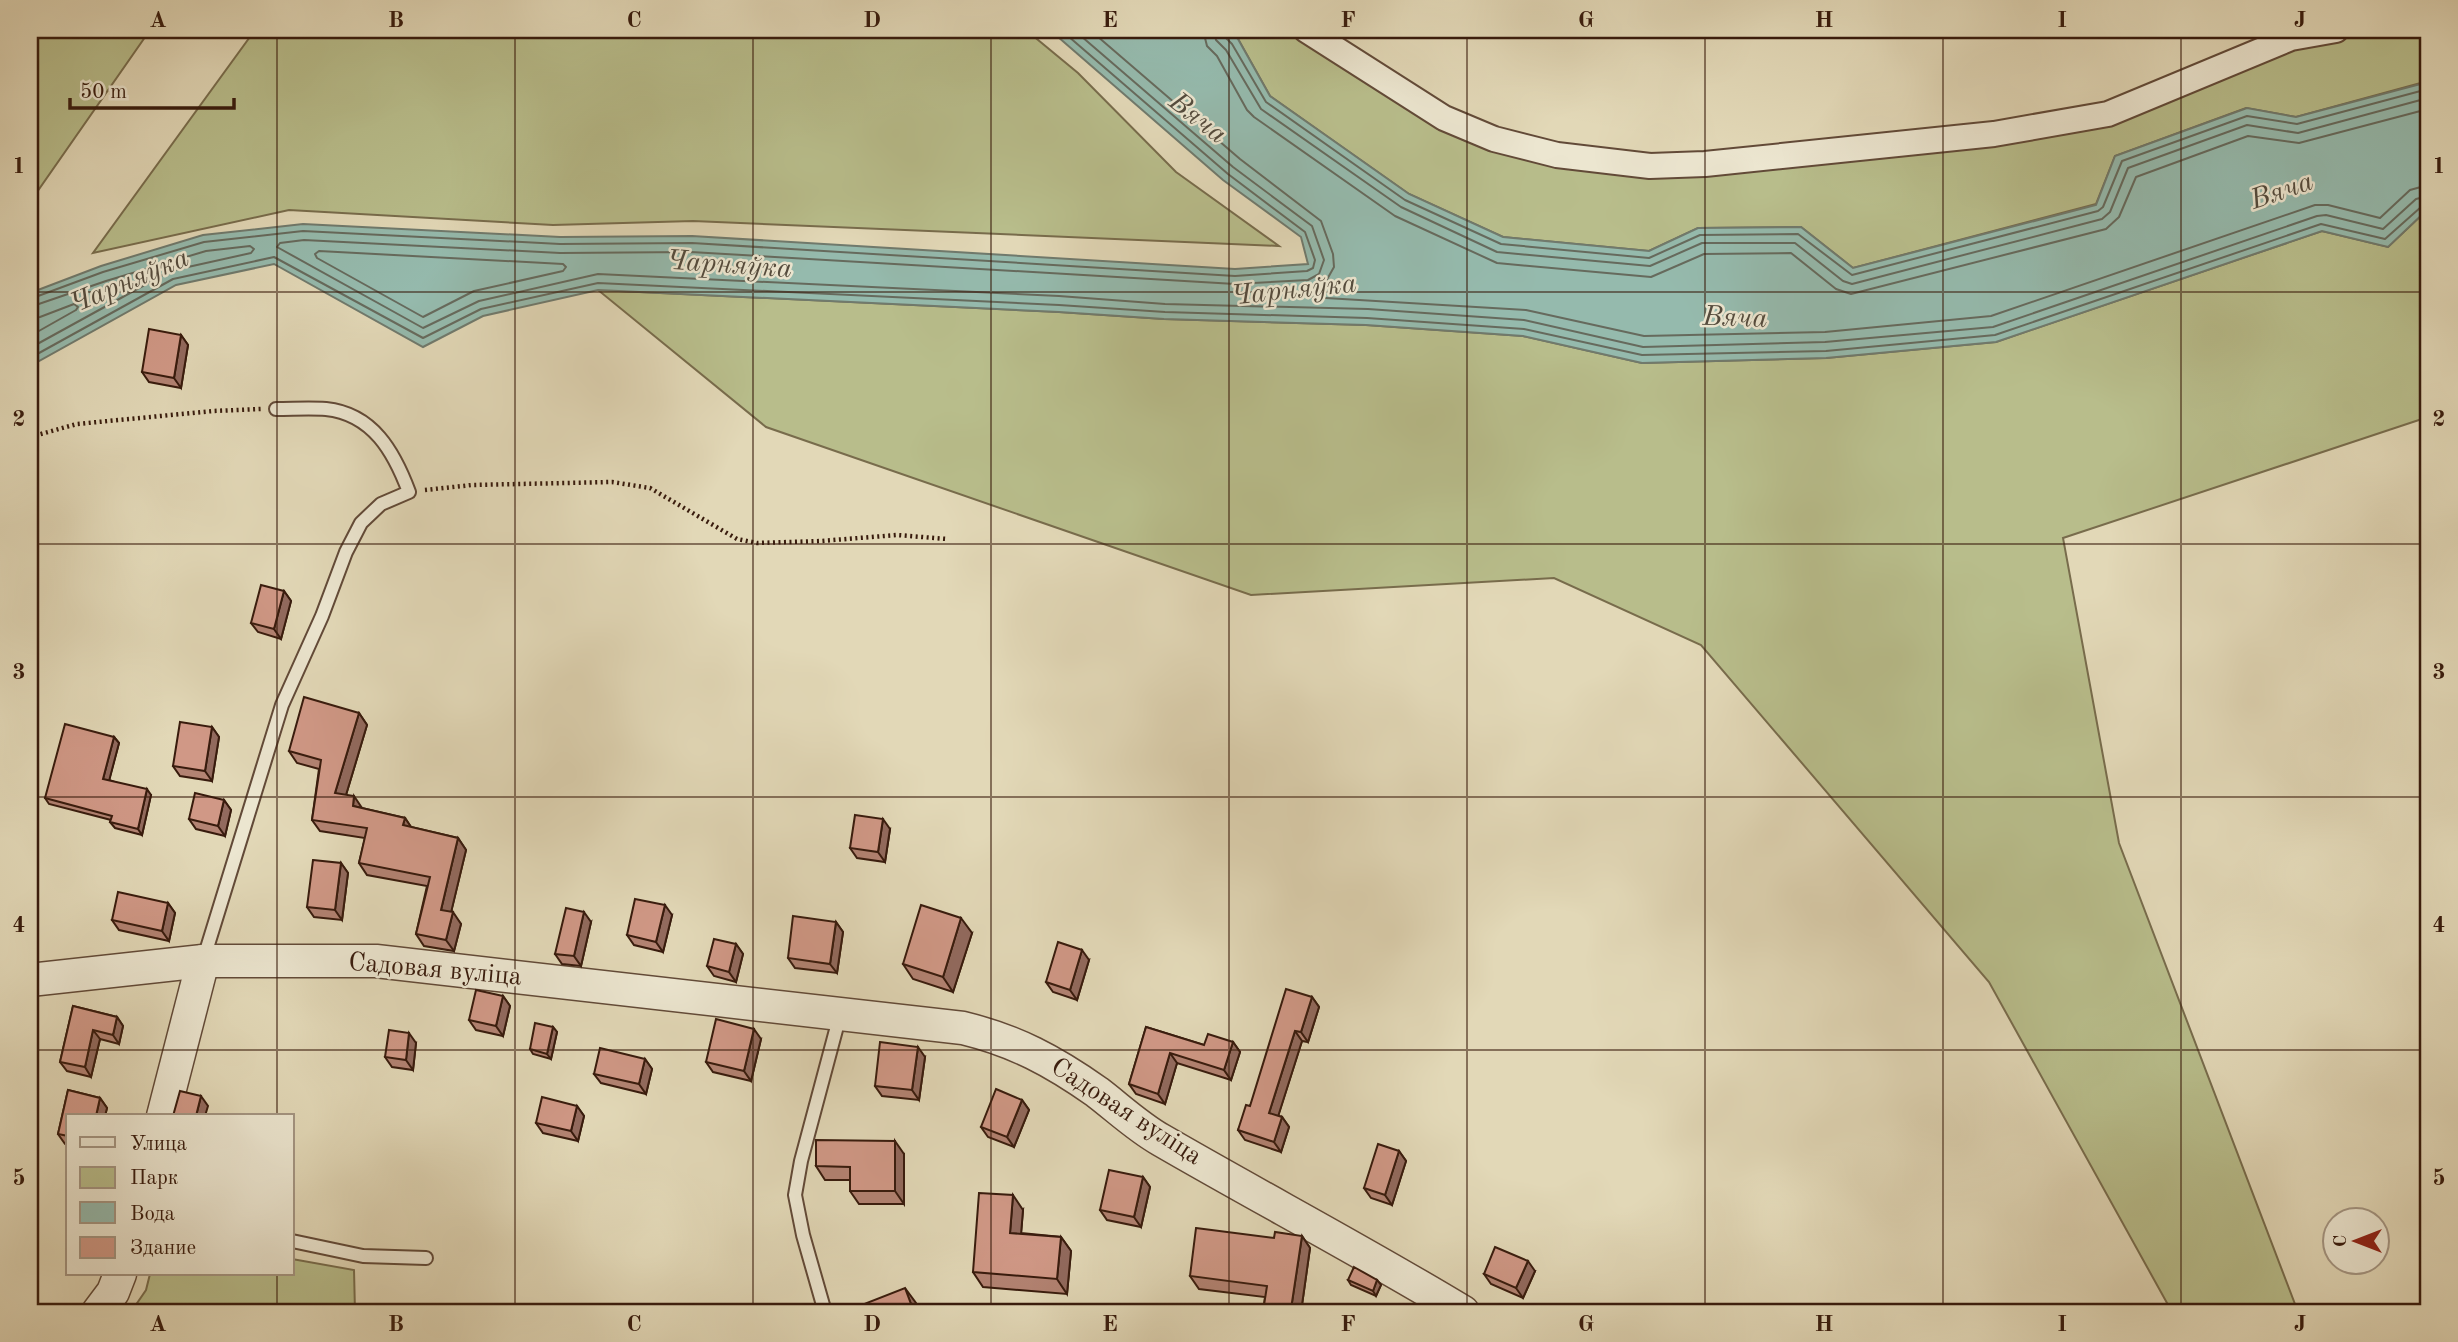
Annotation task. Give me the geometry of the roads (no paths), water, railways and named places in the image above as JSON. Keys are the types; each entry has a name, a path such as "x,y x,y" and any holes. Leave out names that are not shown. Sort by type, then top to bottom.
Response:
{"street":[{"path":"1306,30 1444,118 1494,139 1557,155 1650,166 1705,164 1994,134 2108,114 2291,38 2336,30"},
{"path":"164,1114 203,961"},
{"name":"Садовая вуліца","path":"30,980 203,961 376,961 963,1028 999,1037 1035,1053 1096,1091 1158,1139 1380,1262 1463,1312"},
{"path":"98,1312 113,1292 119,1276"}],"lane":[{"path":"203,961 282,705 322,616 346,552 361,523 381,503 409,492 399,465 382,440 360,419 328,409 276,409"},
{"path":"825,1312 803,1235 796,1195 801,1161 840,1015"},
{"path":"294,1241 363,1255 426,1258"}],"water":[{"path":"1050,30 1227,30 1238,39 1270,96 1409,194 1503,237 1649,251 1698,228 1801,227 1853,268 2096,205 2115,156 2247,108 2296,117 2428,82 2428,209 2388,247 2322,231 1996,342 1826,358 1642,363 1523,336 1366,325 1164,319 598,290 483,316 423,347 274,264 176,285 30,366 30,293 101,266 203,235 303,224 560,237 692,236 1235,269 1308,264 1301,237 1223,180"}],"water label":[{"name":"Вяча","path":"1197,119"},
{"name":"Вяча","path":"2282,192"},
{"name":"Чарняўка","path":"729,266"},
{"name":"Чарняўка","path":"130,282"},
{"name":"Чарняўка","path":"1294,291"},
{"name":"Вяча","path":"1735,319"}]}
